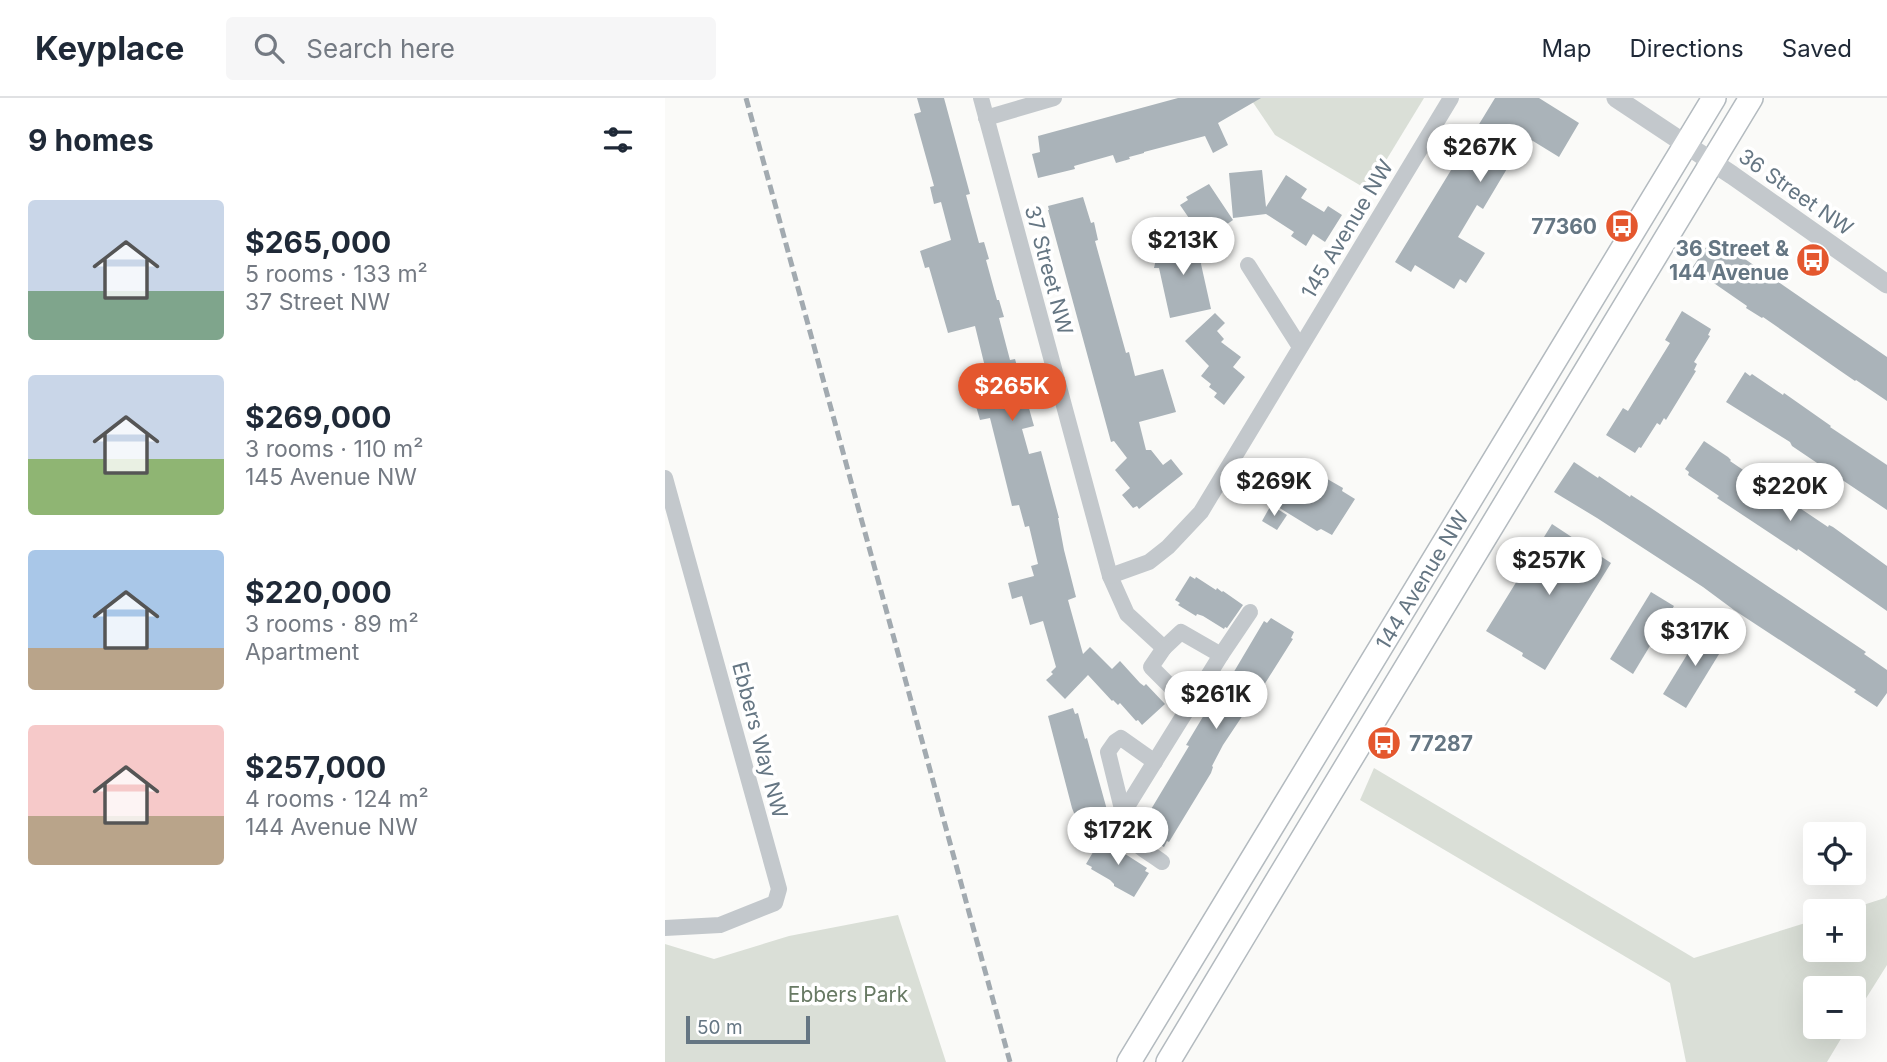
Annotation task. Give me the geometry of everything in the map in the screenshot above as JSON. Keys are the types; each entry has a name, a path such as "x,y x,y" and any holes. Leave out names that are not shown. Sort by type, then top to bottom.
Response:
{"main road":[{"name":"144 Avenue NW","path":"1129,1062 1714,98"},
{"name":"144 Avenue NW","path":"1168,1062 1751,98"}],"street":[{"name":"37 Street NW","path":"981,98 1110,576 1127,614 1164,648"},
{"path":"986,118 1054,98"},
{"name":"145 Avenue NW","path":"1110,576 1149,562 1168,547 1202,512 1451,98"},
{"name":"36 Street NW","path":"1616,98 1713,162 1887,284"},
{"name":"145 Avenue NW","path":"1248,265 1300,346"},
{"name":"Ebbers Way NW","path":"665,478 779,889 775,903 720,925 665,928"},
{"path":"1123,813 1249,612"},
{"path":"1189,705 1151,667 1164,648 1181,632 1221,655"},
{"path":"1155,762 1121,738 1108,752 1123,813 1123,828 1129,838 1161,862"}],"green space":[{"path":"1250,98 1424,98 1368,190 1275,135"},
{"path":"1374,768 1694,958 1803,924 1803,962 1866,962 1866,904 1887,895 1887,965 1866,998 1866,976 1803,976 1803,1039 1841,1039 1827,1062 1686,1062 1670,983 1360,800"},
{"name":"Ebbers Park","path":"898,915 946,1062 665,1062 665,944 714,959 789,936"}],"building":[{"path":"917,98 944,98 970,194 966,195 979,243 984,242 989,259 986,260 1004,317 999,318 1010,360 1015,359 1034,426 1022,429 1029,454 1041,451 1059,518 1076,597 1068,600 1083,654 1090,647 1112,669 1120,661 1165,704 1142,725 1120,703 1118,705 1112,701 1088,675 1065,699 1046,680 1056,667 1043,621 1030,625 1022,596 1012,599 1008,583 1034,576 1031,566 1038,564 1029,526 1025,527 1019,505 1012,506 990,418 980,420 974,399 977,398 970,371 985,367 975,326 948,333 929,267 925,268 920,251 951,240 941,202 934,204 930,187 934,186 914,114 921,112"},
{"path":"1178,98 1261,98 1218,123 1228,145 1213,153 1205,136 1144,152 1116,163 1113,155 1074,166 1075,169 1038,178 1032,154 1040,152 1038,136"},
{"path":"1495,98 1539,98 1579,123 1559,157 1523,135 1508,160 1511,162 1483,209 1477,205 1458,237 1485,253 1466,283 1460,279 1454,289 1415,265 1411,272 1395,262"},
{"path":"1262,170 1266,207 1286,175 1307,189 1301,198 1324,212 1328,206 1342,215 1325,242 1313,234 1306,246 1291,236 1294,232 1266,214 1233,218 1229,173"},
{"path":"1209,184 1233,220 1204,240 1180,205 1188,200 1186,197"},
{"path":"1083,197 1091,223 1094,222 1098,240 1095,241 1135,376 1163,369 1176,412 1139,422 1146,450 1151,450 1163,465 1171,459 1183,474 1139,509 1137,506 1133,508 1122,495 1130,488 1115,470 1127,458 1114,441 1111,442 1048,210 1048,206"},
{"path":"1161,237 1205,245 1201,264 1211,309 1170,318 1159,268 1154,268"},
{"path":"1713,237 1887,357 1887,401 1746,308 1747,306 1692,268"},
{"path":"1682,311 1711,329 1708,335 1710,336 1694,362 1697,364 1694,370 1696,371 1666,420 1664,418 1660,425 1657,423 1635,453 1606,435 1623,408 1628,411 1670,343 1665,340"},
{"path":"1215,313 1225,323 1217,331 1224,339 1221,342 1241,357 1233,367 1245,377 1224,405 1214,397 1217,393 1209,387 1211,384 1201,376 1209,366 1185,341"},
{"path":"1745,372 1783,395 1784,393 1887,465 1887,510 1792,446 1790,442 1726,402"},
{"path":"1704,441 1887,566 1887,611 1798,549 1797,551 1717,498 1719,496 1688,475 1689,472 1685,469"},
{"path":"1574,462 1648,506 1866,652 1864,654 1887,670 1887,693 1877,707 1703,587 1554,492"},
{"path":"1301,466 1343,488 1342,491 1355,499 1332,535 1321,529 1317,531 1278,507"},
{"path":"1271,505 1287,515 1277,530 1262,521"},
{"path":"1552,524 1611,563 1545,670 1486,631"},
{"path":"1190,576 1223,591 1243,605 1227,628 1224,629 1203,616 1196,616 1178,605 1180,603 1175,600"},
{"path":"1651,592 1674,606 1633,674 1610,659"},
{"path":"1271,618 1294,632 1291,638 1293,639 1223,745 1211,773 1164,847 1140,833 1143,828 1141,826 1216,695 1219,697 1264,621 1267,623"},
{"path":"1704,627 1727,641 1686,708 1663,694"},
{"path":"1073,708 1075,714 1078,713 1085,739 1087,738 1109,817 1106,818 1108,823 1081,831 1072,808 1048,716"},
{"path":"1102,837 1147,868 1145,871 1149,873 1134,897 1114,886 1110,880 1086,864"}],"railway":[{"path":"746,98 1010,1062"}],"place":[{"name":"77360","path":"1622,226"},
{"name":"36 Street & 144 Avenue","path":"1813,260"},
{"name":"77287","path":"1384,743"}]}
